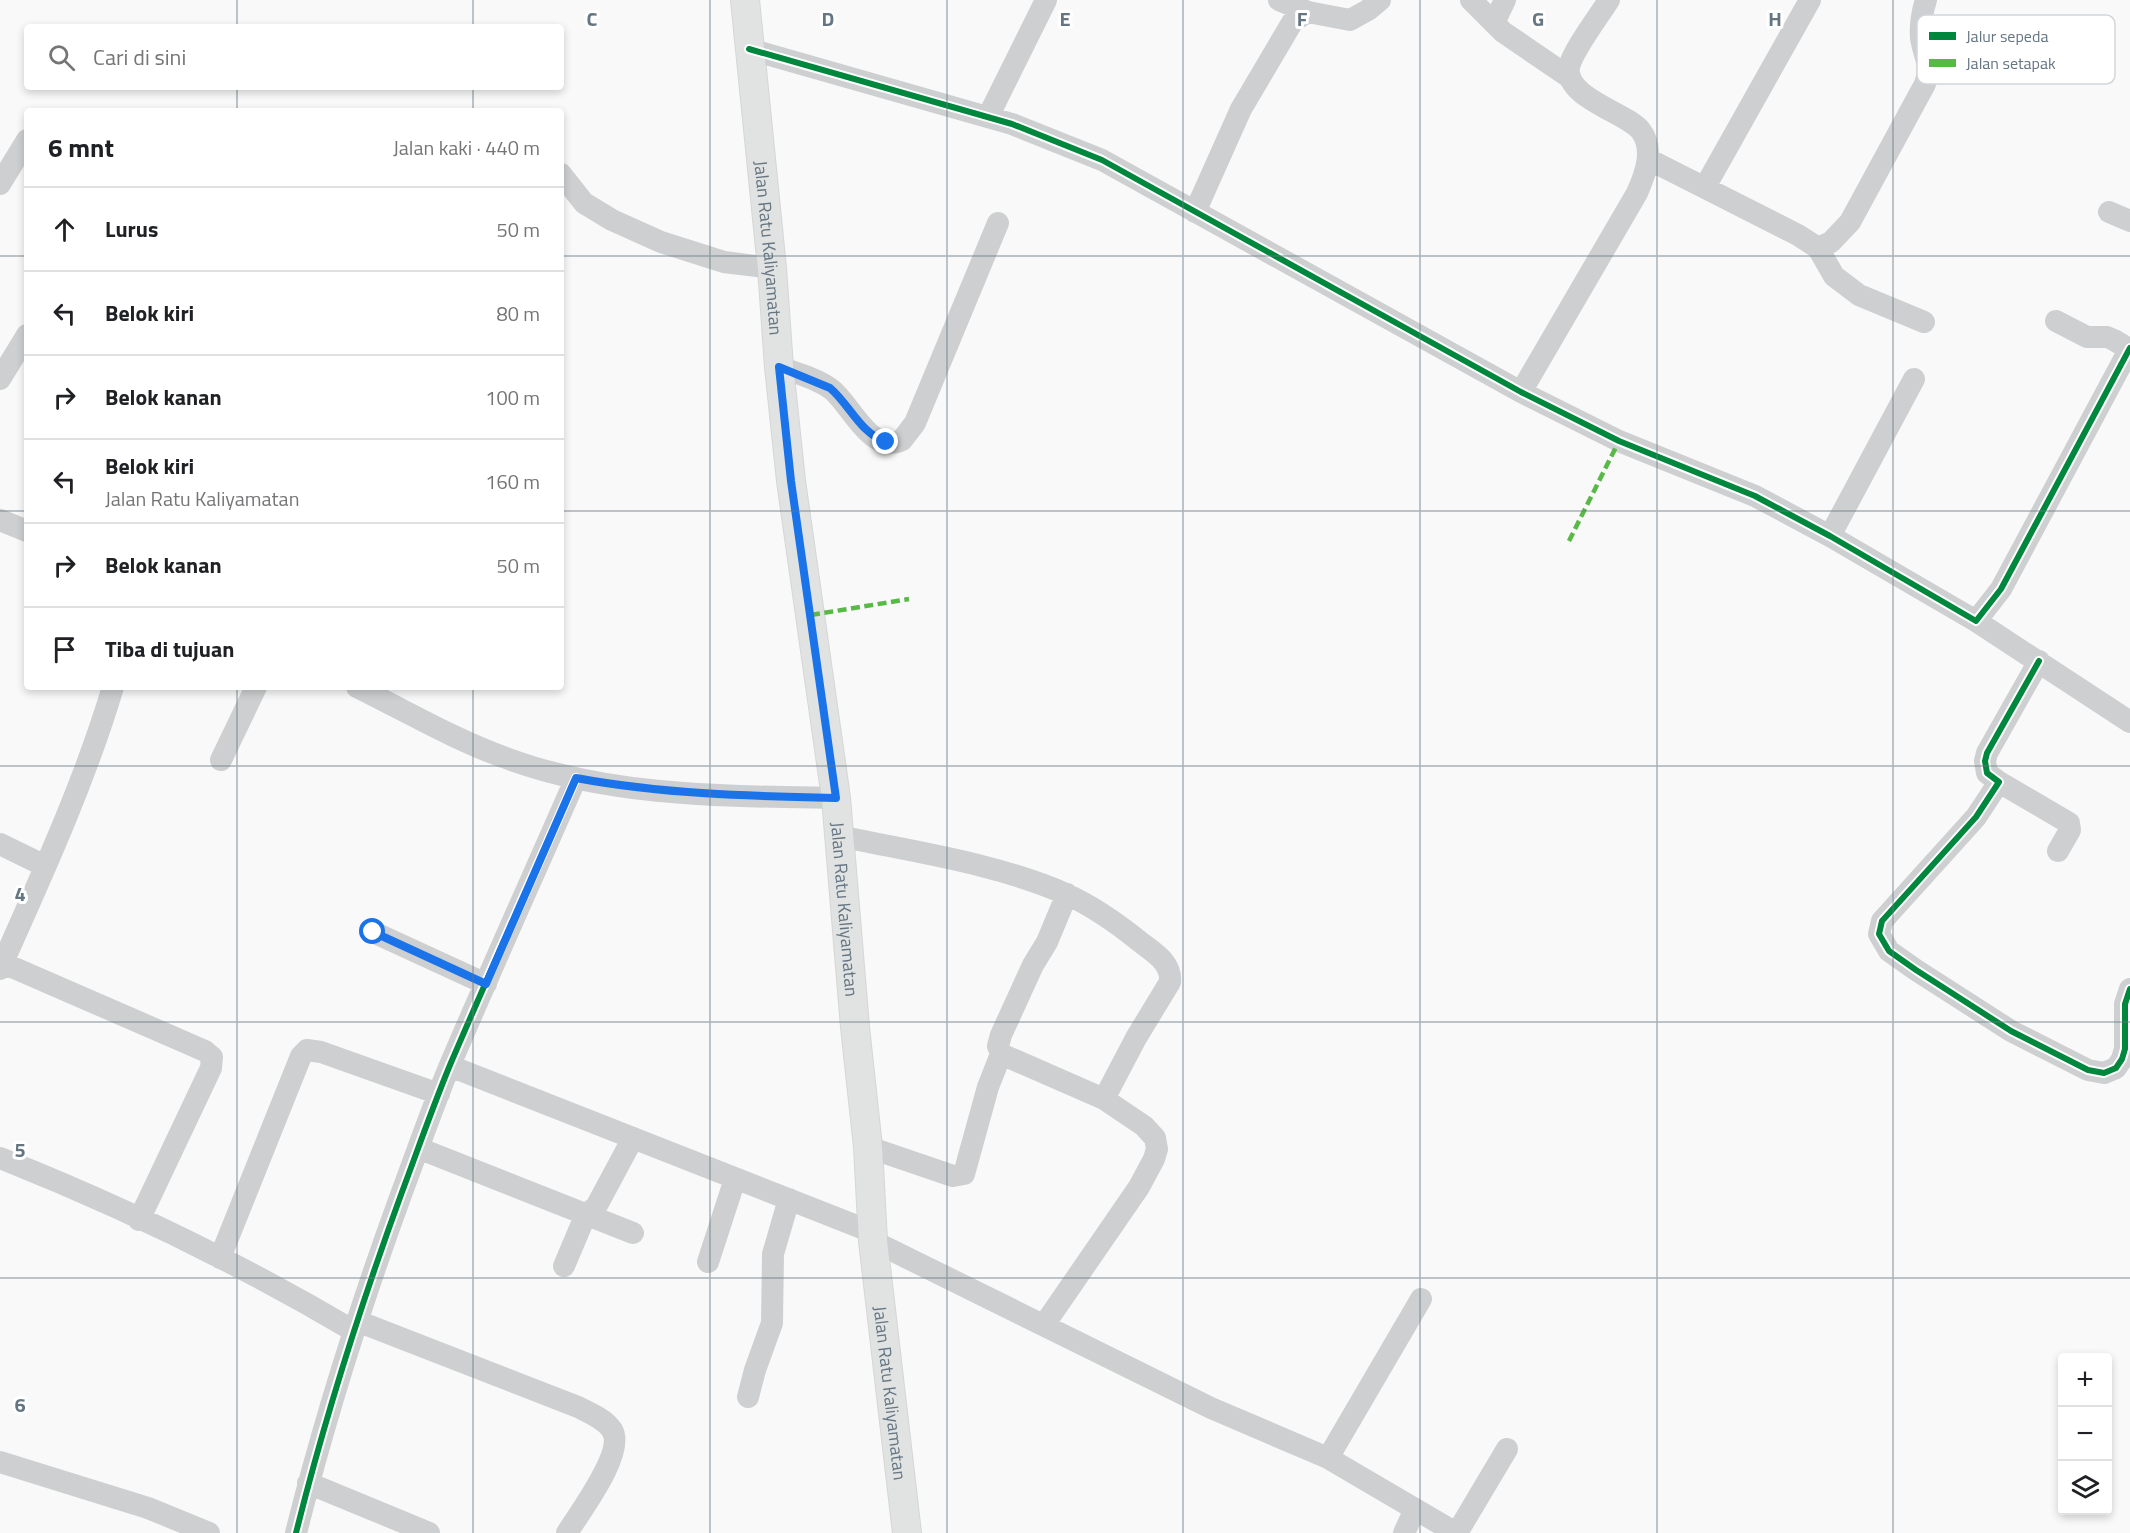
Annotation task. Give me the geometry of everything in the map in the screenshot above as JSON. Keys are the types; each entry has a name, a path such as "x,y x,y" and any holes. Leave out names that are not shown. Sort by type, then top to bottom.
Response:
{"main road":[{"name":"Jalan Ratu Kaliyamatan","path":"745,0 791,481 836,798 855,1027 868,1147 873,1236 907,1533"}],"street":[{"path":"988,117 1046,0"},
{"path":"1279,0 1308,12 1350,20 1380,0"},
{"path":"1471,0 1503,32 1569,77 1573,85 1594,101 1641,130 1647,143 1648,159 1645,176 1637,193 1521,392"},
{"path":"1494,22 1505,0"},
{"path":"1569,77 1572,60 1609,0"},
{"path":"1705,187 1810,0"},
{"path":"1924,15 1926,0"},
{"path":"1195,212 1241,109 1257,79 1293,21 1308,12"},
{"path":"750,49 1011,124 1102,160 1521,392 1619,441 1755,496 1830,536 1976,621 2130,722"},
{"path":"1818,248 1831,242 1850,222 1925,84"},
{"path":"0,184 24,145"},
{"path":"1648,159 1798,235 1818,248 1834,276 1859,295 1924,322"},
{"path":"564,178 584,203 612,220 661,242 723,262 772,268"},
{"path":"2109,212 2130,221"},
{"path":"779,367 830,388 876,438 891,443 902,440 911,431 924,403 998,223"},
{"path":"1976,621 2001,590 2129,349 2114,339 2087,337 2056,321"},
{"path":"0,379 24,340"},
{"path":"1830,536 1914,379"},
{"path":"0,520 24,530"},
{"path":"2039,661 1985,761 1987,773 1999,782 2069,823 2070,830 2058,851"},
{"path":"112,690 87,763 2,966 205,1051 212,1057 211,1068 139,1220"},
{"path":"221,760 255,690"},
{"path":"363,690 505,758 576,778 618,786 693,793 836,798"},
{"path":"296,1533 308,1483 355,1326 418,1148 450,1066 576,778"},
{"path":"1999,782 1976,818 1882,921 1879,934 1881,940 1889,951 2011,1032 2088,1070 2104,1073 2116,1068 2122,1059 2125,1049 2125,1004 2130,989"},
{"path":"839,836 1000,871 1067,894 1124,929 1160,958 1171,974 1170,982 1136,1038 1104,1099"},
{"path":"0,844 45,866"},
{"path":"868,1147 953,1176 964,1174 988,1087 1001,1054 998,1046 1001,1035 1033,965 1047,942 1067,894"},
{"path":"373,932 486,984"},
{"path":"220,1258 302,1056 307,1050 321,1052 439,1094"},
{"path":"1001,1054 1104,1099 1144,1126 1155,1138 1157,1149 1154,1160 1139,1187 1044,1325"},
{"path":"450,1066 789,1199 873,1236 1211,1408 1328,1458 1456,1533 1508,1449"},
{"path":"564,1266 586,1214 596,1208 633,1138"},
{"path":"418,1148 633,1233"},
{"path":"0,1158 56,1181 220,1258 355,1326 578,1407 597,1417 609,1427 615,1437 613,1455 567,1533"},
{"path":"708,1262 735,1179"},
{"path":"748,1397 772,1323 773,1254 789,1199"},
{"path":"1328,1458 1421,1299"},
{"path":"0,1461 148,1508 209,1533"},
{"path":"308,1483 429,1533"},
{"path":"1404,1533 1414,1509"}],"marked path":[{"path":"1569,541 1619,441"},
{"path":"811,615 909,599"}],"cycle path":[{"path":"749,49 1012,124 1102,160 1521,392 1619,441 1755,496 1830,536 1976,621 2001,589 2130,348"},
{"path":"2039,661 1987,753 1985,761 1987,773 1999,782 1976,817 1882,921 1879,934 1889,951 1916,970 2011,1031 2088,1070 2104,1073 2116,1068 2122,1059 2125,1049 2125,1004 2130,989"},
{"path":"296,1533 344,1361 426,1128 450,1065 576,778"}],"route":[{"path":"373,932 486,984 576,778 654,790 733,796 836,798 791,481 779,367 830,388 867,431 886,442"}]}
